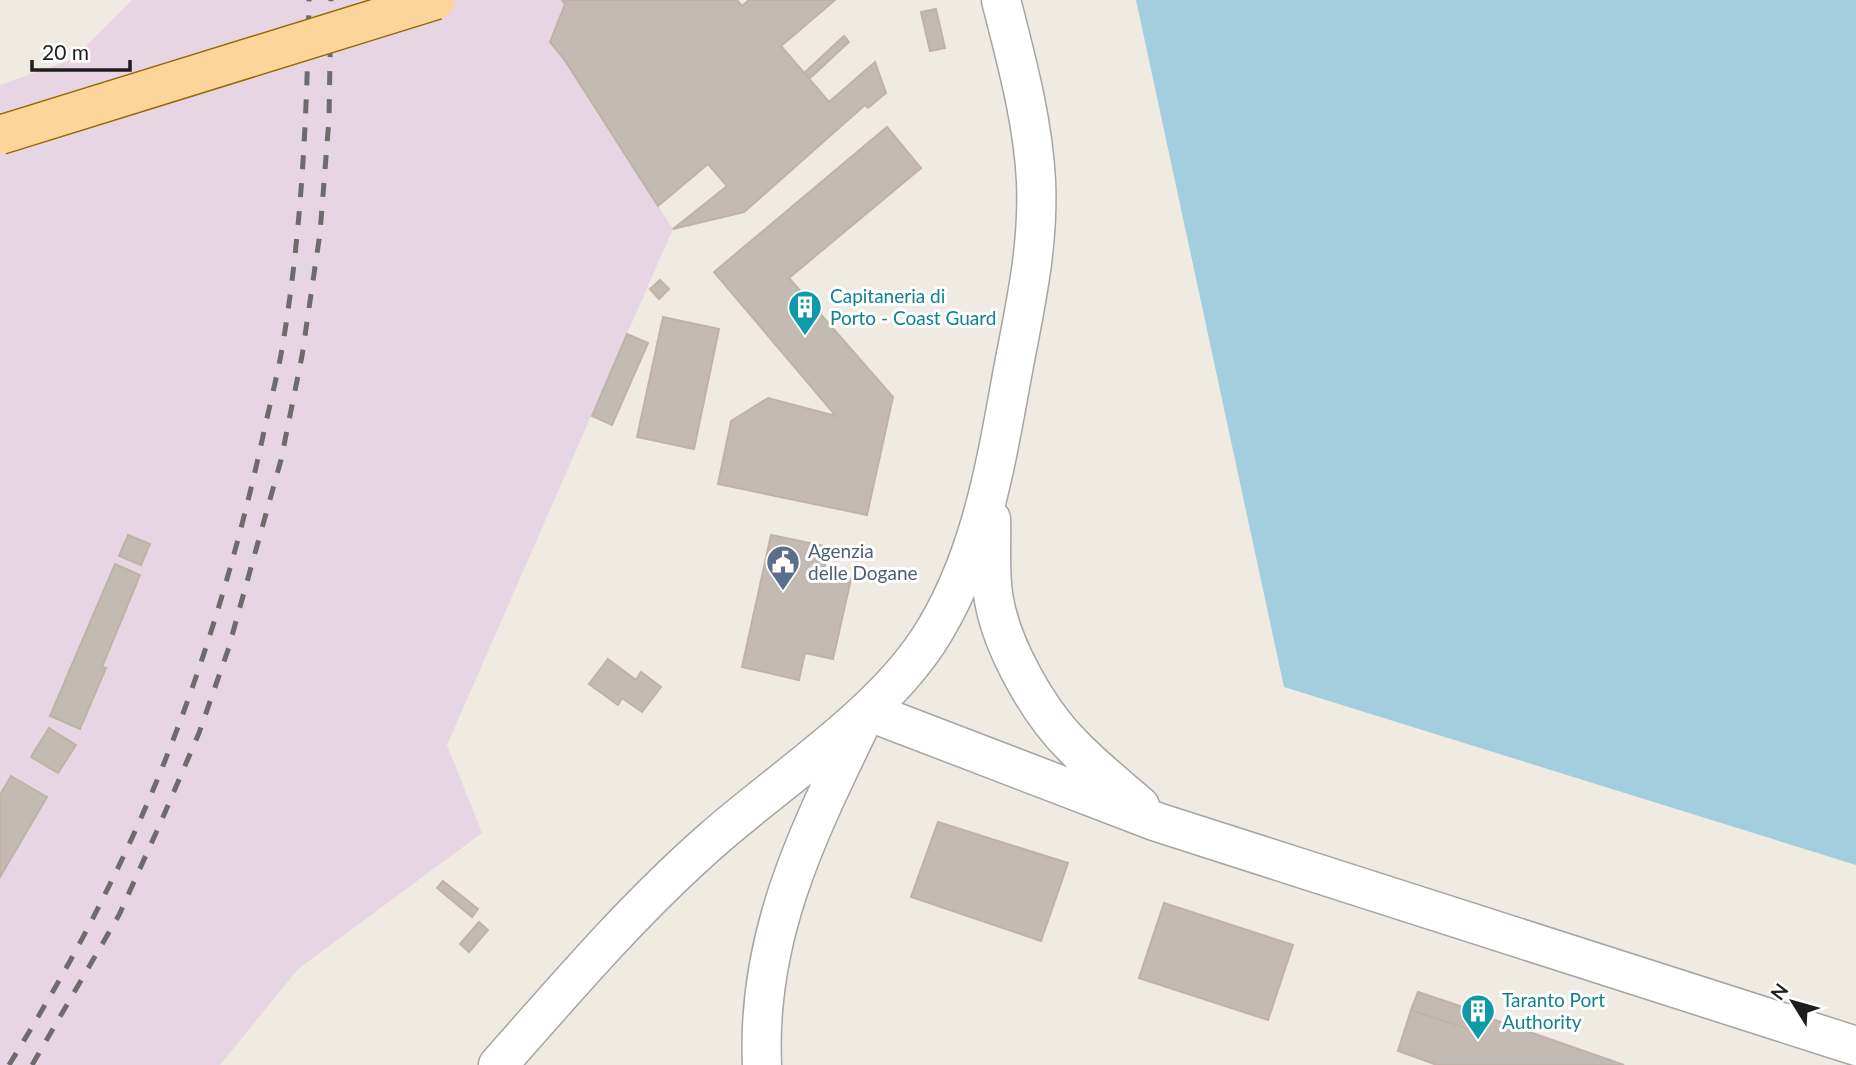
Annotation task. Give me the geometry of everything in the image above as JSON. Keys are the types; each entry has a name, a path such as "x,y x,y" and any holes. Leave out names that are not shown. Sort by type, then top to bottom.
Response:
{"main road":[{"path":"0,135 436,0"}],"street":[{"path":"498,1065 631,918 702,849 867,711 904,672 927,642 947,608 968,560 991,490 1033,264 1037,222 1036,177 1022,84 1001,0"},
{"path":"991,490 993,598 1012,653 1043,707 1071,744 1157,822"},
{"path":"867,711 1157,822 1856,1046"},
{"path":"762,1065 766,994 774,938 789,884 811,827 867,711"}],"shaded area":[{"path":"132,0 562,0 565,4 550,42 564,59 673,229 447,745 482,833 298,969 220,1065 0,1065 0,85 73,59"}],"water":[{"path":"1136,0 1856,0 1856,865 1284,687"}],"building":[{"path":"562,0 737,0 742,6 749,0 835,0 781,46 829,102 875,62 886,93 868,108 865,105 744,212 673,229 727,186 708,164 658,206 564,59 550,42 565,4"},
{"path":"936,9 945,48 930,51 921,12"},
{"path":"844,36 849,42 809,79 804,73"},
{"name":"Capitaneria di Porto - Coast Guard","path":"887,127 921,168 789,278 893,397 867,515 718,484 731,421 768,398 836,416 714,272"},
{"path":"660,280 669,289 659,299 650,289"},
{"path":"663,317 719,329 694,449 637,437"},
{"path":"627,334 648,343 612,425 592,416"},
{"path":"128,535 150,544 141,565 119,556"},
{"path":"771,535 829,547 823,573 851,579 833,659 805,653 799,680 742,667"},
{"path":"115,564 140,575 80,729 50,716"},
{"path":"608,659 636,680 641,672 661,687 642,712 622,698 618,705 589,684"},
{"path":"49,728 76,745 58,773 31,757"},
{"path":"11,776 47,797 0,877 0,795"},
{"path":"938,822 1068,863 1041,941 911,897"},
{"path":"443,881 478,909 472,917 437,888"},
{"path":"1164,903 1293,945 1268,1020 1139,978"},
{"path":"479,922 488,930 469,952 460,944"},
{"path":"1418,992 1478,1012 1472,1030 1411,1010"},
{"name":"Taranto Port Authority","path":"1411,1010 1472,1030 1478,1014 1624,1065 1437,1065 1398,1051"}],"railway":[{"path":"9,1065 81,941 154,788 198,672 234,554 277,374 290,295 302,169 309,0"},
{"path":"32,1065 119,915 199,733 228,650 281,460 302,356 320,233 329,119 331,0"}],"place":[{"name":"Capitaneria di Porto - Coast Guard","path":"805,337"},
{"name":"Agenzia delle Dogane","path":"783,592"},
{"name":"Taranto Port Authority","path":"1478,1041"}]}
